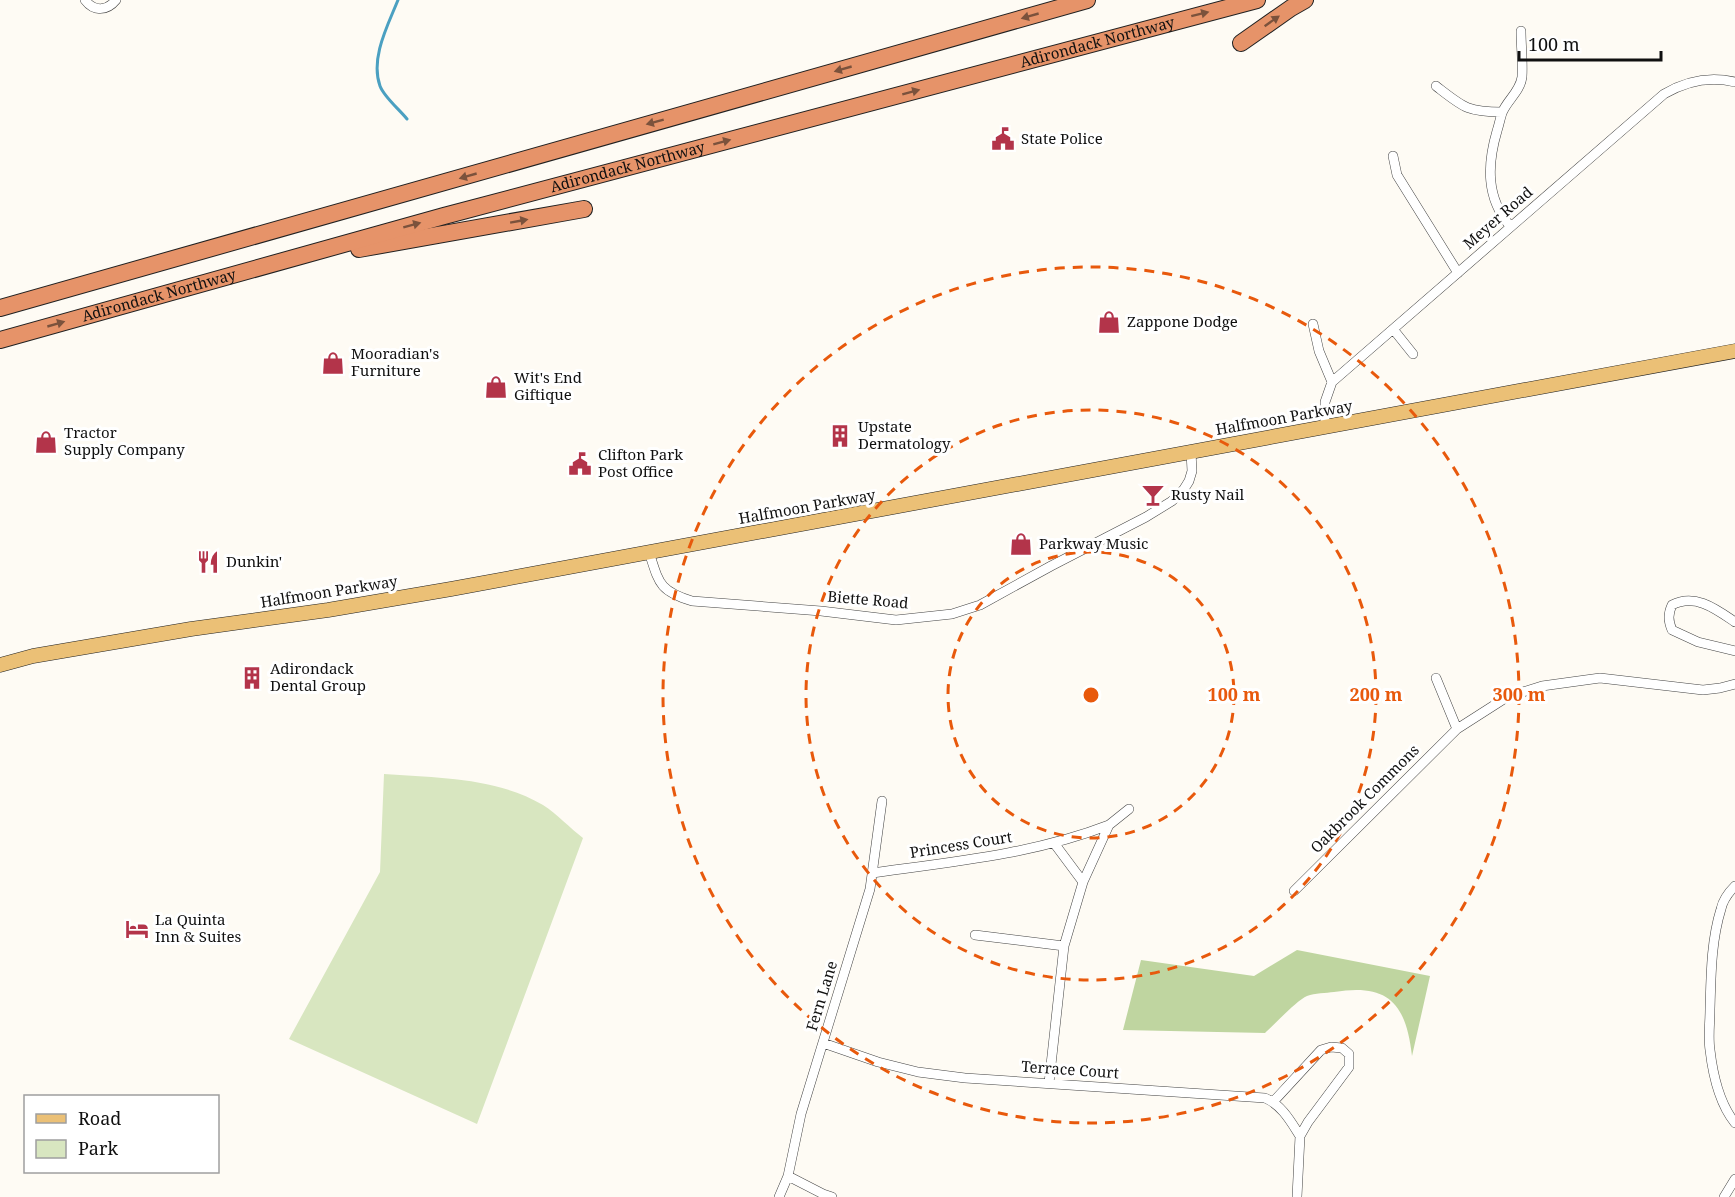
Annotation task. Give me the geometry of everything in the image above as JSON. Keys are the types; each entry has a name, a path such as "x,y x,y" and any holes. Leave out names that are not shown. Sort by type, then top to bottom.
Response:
{"highway":[{"name":"Adirondack Northway","path":"0,308 1087,0"},
{"name":"Adirondack Northway","path":"0,340 254,268 1257,0"},
{"path":"1241,43 1305,0"},
{"path":"254,268 584,209"}],"main road":[{"name":"Halfmoon Parkway","path":"0,665 44,654 191,629 328,610 649,552 1735,351"}],"street":[{"path":"85,0 98,9 109,7 116,0"},
{"path":"1510,226 1500,215 1490,182 1493,147 1502,112 1517,92 1522,78 1521,31"},
{"name":"Meyer Road","path":"1332,382 1664,94 1675,87 1699,80 1735,82"},
{"path":"1436,86 1462,106 1478,112 1502,112"},
{"path":"1393,156 1397,175 1458,273"},
{"path":"1313,324 1319,351 1332,382 1325,402 1325,428"},
{"path":"1393,329 1413,354"},
{"name":"Biette Road","path":"649,552 663,588 675,596 692,601 821,611 896,620 952,614 980,605 1172,501 1189,481 1192,471 1191,452"},
{"path":"1735,622 1706,604 1682,600 1672,604 1668,621 1672,630 1698,642 1735,651"},
{"path":"1436,678 1457,729"},
{"name":"Oakbrook Commons","path":"1294,891 1457,729 1507,697 1542,686 1600,678 1703,690 1735,684"},
{"name":"Fern Lane","path":"779,1197 788,1176 801,1114 870,889 882,801"},
{"name":"Princess Court","path":"872,873 983,858 1077,838 1109,825 1129,809"},
{"name":"Princess Court","path":"1049,1083 1064,946 1083,882 1109,825"},
{"path":"1054,843 1083,882"},
{"path":"1735,886 1721,907 1717,926 1712,970 1709,1047 1725,1110 1735,1123"},
{"path":"975,935 1064,946"},
{"name":"Terrace Court","path":"823,1043 878,1062 918,1072 965,1078 1251,1096 1272,1102"},
{"path":"1297,1197 1300,1137 1308,1122 1348,1067 1349,1054 1342,1048 1331,1047 1321,1050 1272,1102 1289,1119 1300,1137"},
{"path":"788,1176 832,1197"},
{"path":"1724,1197 1735,1179"}],"green space":[{"path":"384,774 465,780 505,789 543,805 583,838 477,1124 289,1039 380,872"},
{"path":"1297,950 1430,976 1412,1056 1405,1023 1399,1011 1391,1001 1369,991 1353,990 1307,996 1265,1033 1123,1030 1141,960 1254,976"}],"waterway":[{"path":"398,0 385,31 379,53 377,75 385,94 407,119"}],"place":[{"name":"State Police","path":"1003,139"},
{"name":"Zappone Dodge","path":"1109,322"},
{"name":"Mooradian's Furniture","path":"333,363"},
{"name":"Wit's End Giftique","path":"496,387"},
{"name":"Upstate Dermatology","path":"840,436"},
{"name":"Tractor Supply Company","path":"46,442"},
{"name":"Clifton Park Post Office","path":"580,464"},
{"name":"Rusty Nail","path":"1153,495"},
{"name":"Parkway Music","path":"1021,544"},
{"name":"Dunkin'","path":"208,562"},
{"name":"Adirondack Dental Group","path":"252,678"},
{"name":"La Quinta Inn & Suites","path":"137,929"}]}
